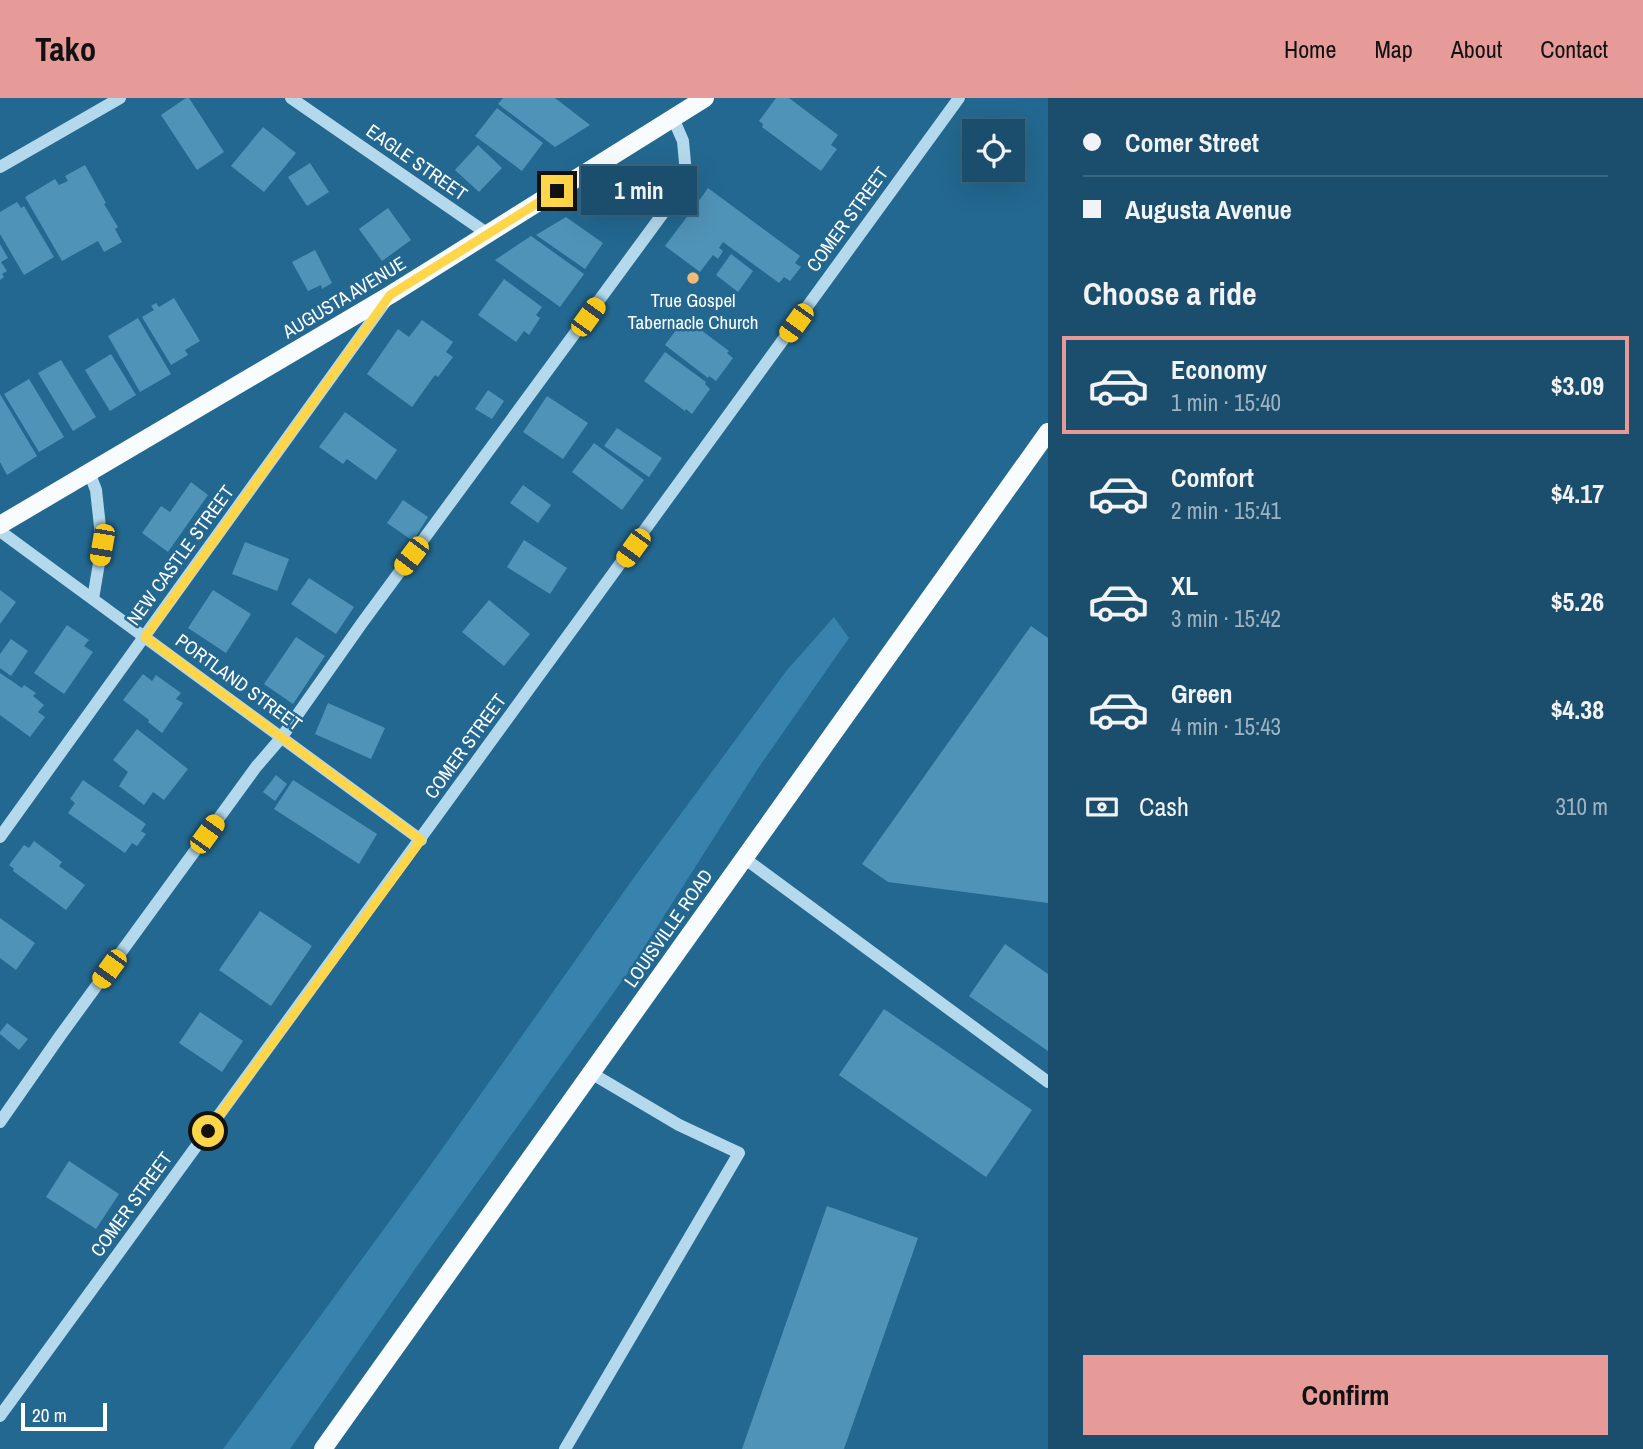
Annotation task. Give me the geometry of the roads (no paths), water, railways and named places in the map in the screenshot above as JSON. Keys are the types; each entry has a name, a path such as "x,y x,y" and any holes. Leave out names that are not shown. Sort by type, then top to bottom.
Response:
{"main road":[{"name":"AUGUSTA AVENUE","path":"0,525 390,295 705,98"},
{"name":"LOUISVILLE ROAD","path":"323,1449 1046,440"}],"street":[{"path":"0,167 120,98"},
{"name":"EAGLE STREET","path":"290,98 488,234"},
{"name":"COMER STREET","path":"0,1416 959,98"},
{"path":"0,1122 248,778 281,738 362,623 672,201 685,174 683,141 673,118"},
{"name":"NEW CASTLE STREET","path":"0,837 390,295"},
{"path":"89,472 96,490 102,545 93,599"},
{"name":"PORTLAND STREET","path":"0,531 421,840"},
{"path":"744,858 1048,1082"},
{"path":"565,1449 739,1153 679,1125 591,1073"},
{"path":"0,1392 11,1401"}],"place":[{"name":"True Gospel Tabernacle Church","path":"693,278"}]}
